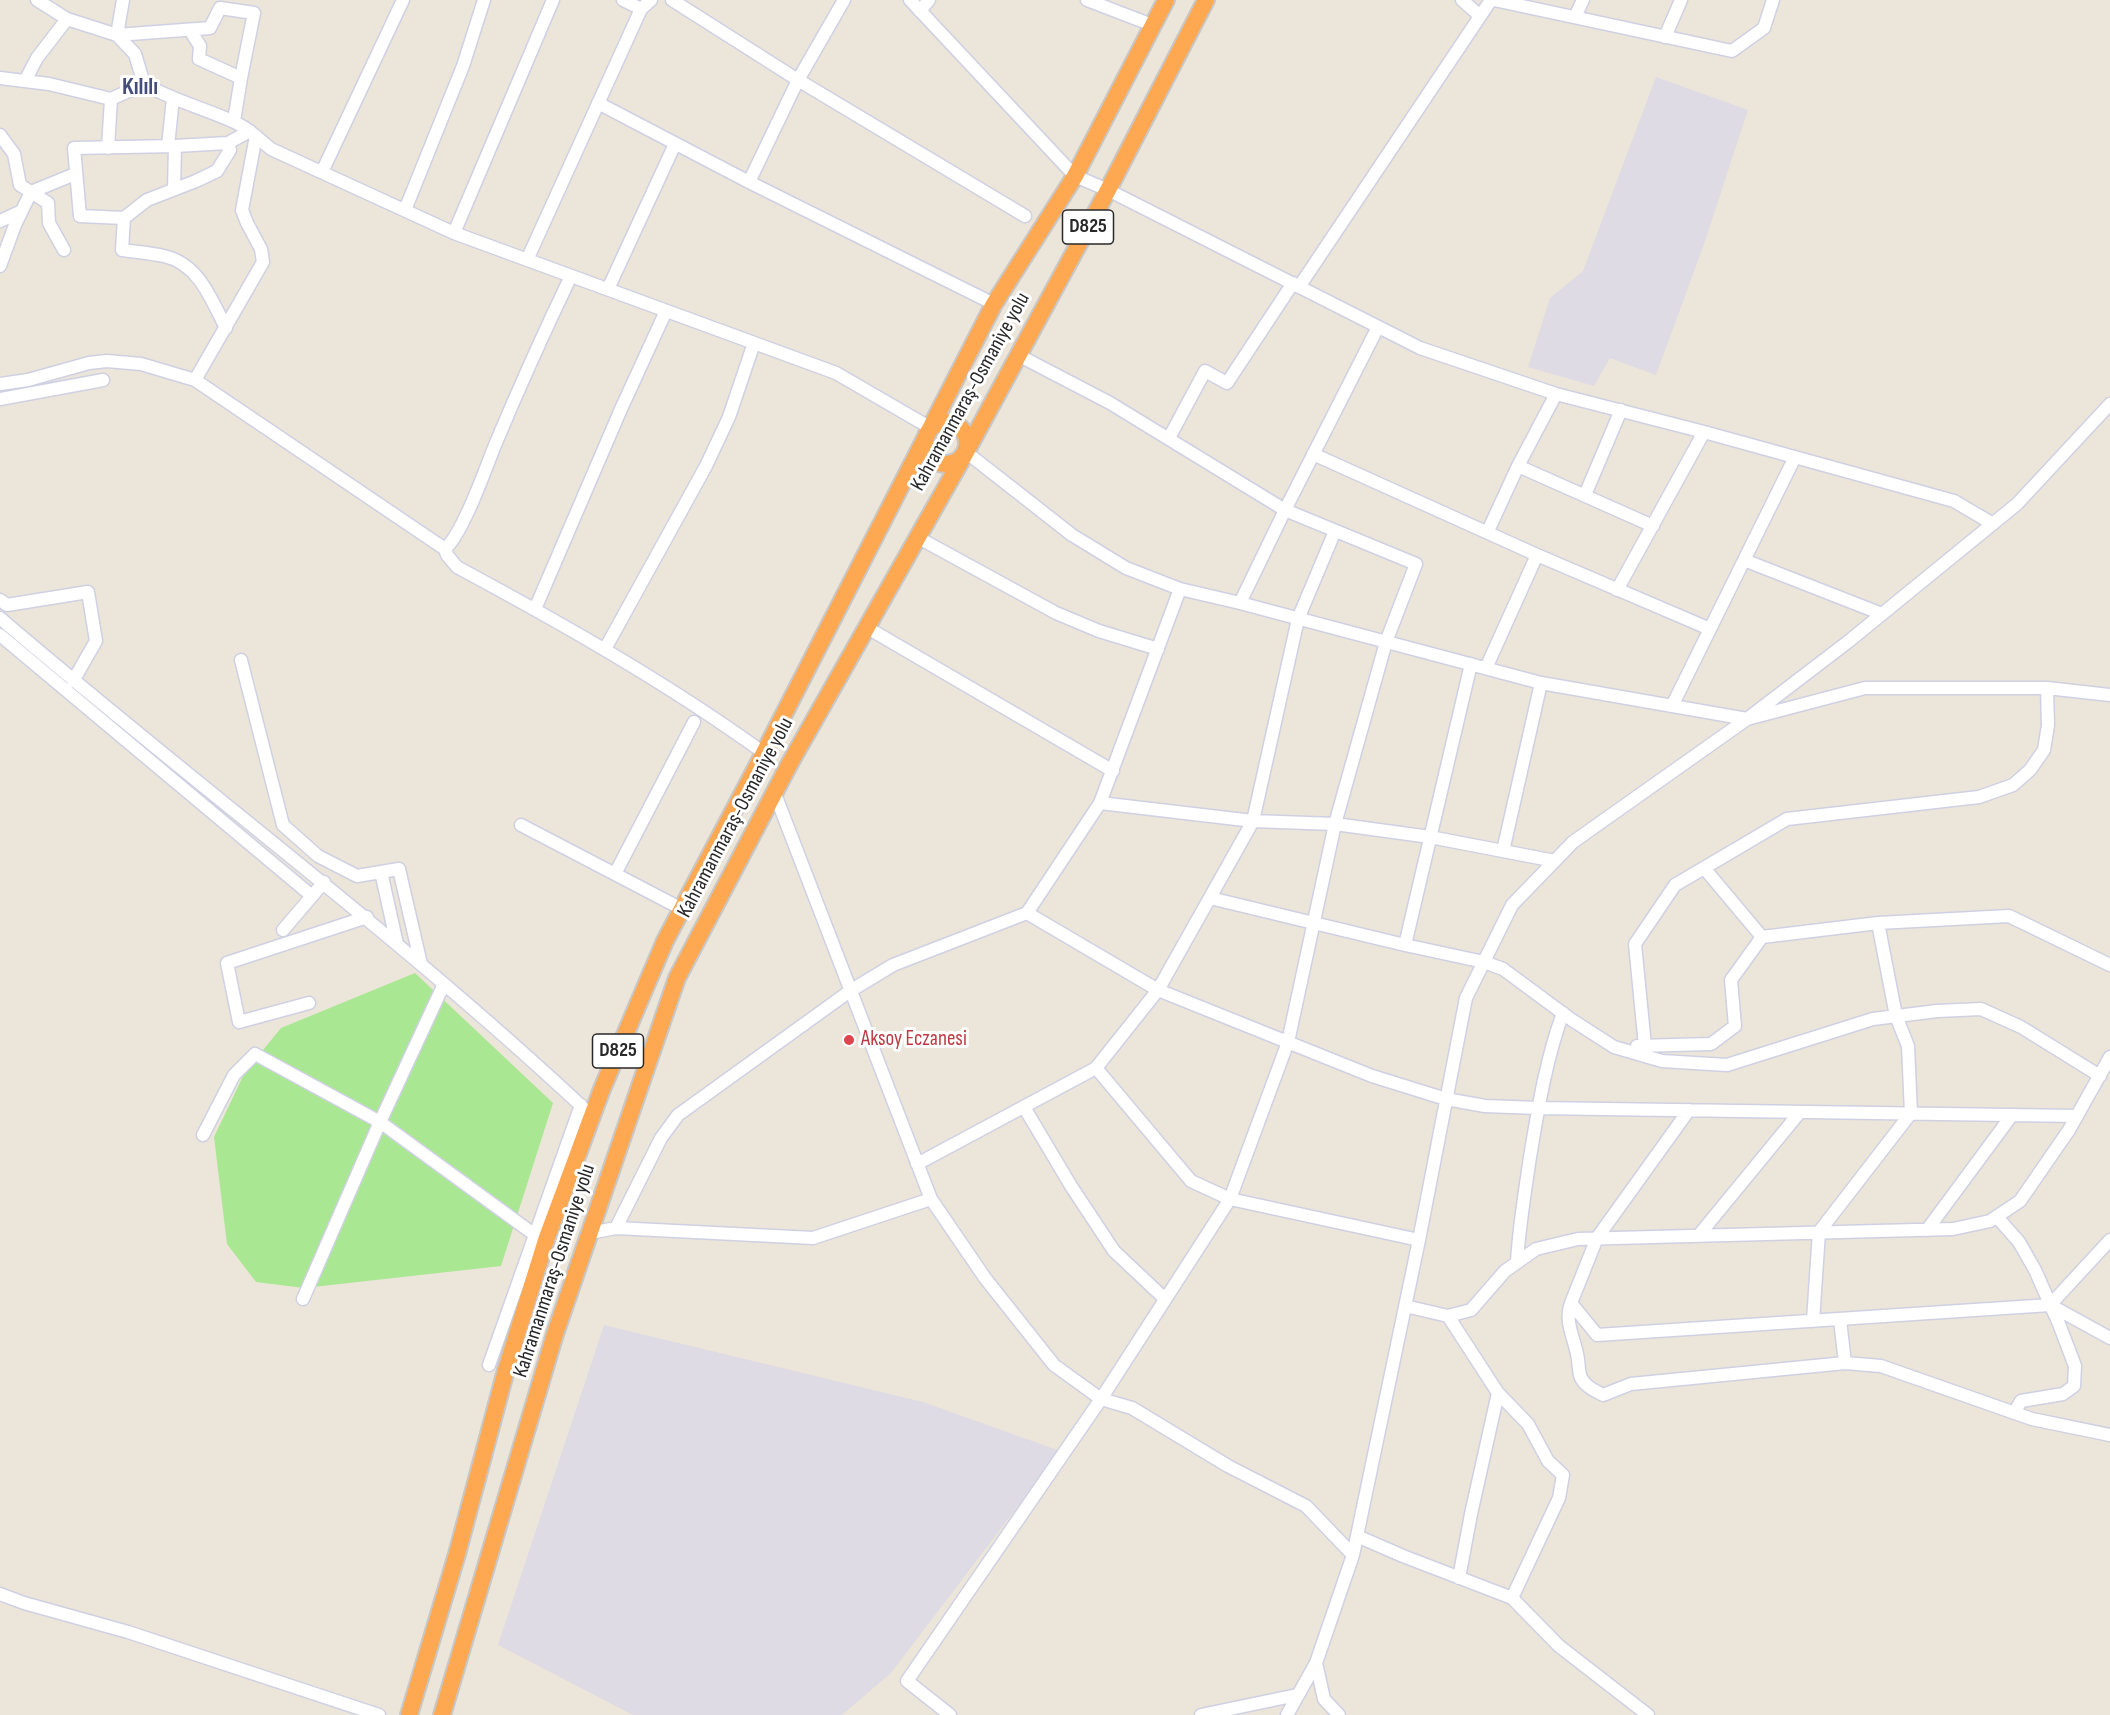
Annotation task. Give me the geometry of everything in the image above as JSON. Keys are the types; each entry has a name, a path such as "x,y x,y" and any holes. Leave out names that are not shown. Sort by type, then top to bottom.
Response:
{"highway":[{"name":"Kahramanmaraş-Osmaniye yolu","path":"409,1715 457,1554 506,1370 586,1110 665,941 994,304 1076,176 1166,0"},
{"name":"Kahramanmaraş-Osmaniye yolu","path":"442,1715 555,1334 677,978 790,763 964,455 1108,190 1206,0"},
{"path":"941,422 955,423 967,439 964,455 947,464 934,460 925,448 928,431 941,422"}],"street":[{"path":"37,0 67,19 117,35 210,28 220,9 254,13 234,121"},
{"path":"117,35 123,0"},
{"path":"321,172 403,0"},
{"path":"405,210 463,66 484,0"},
{"path":"454,233 553,0"},
{"path":"623,0 641,9"},
{"path":"527,260 641,9 651,0"},
{"path":"672,0 798,80 1025,216"},
{"path":"749,182 798,80 844,0"},
{"path":"910,0 1076,176 1420,348 1556,394 1954,501 1993,524"},
{"path":"920,11 929,0"},
{"path":"1087,0 1152,25"},
{"path":"1462,0 1480,16"},
{"path":"1169,438 1205,371 1227,383 1492,0 1732,51 1764,28 1773,0"},
{"path":"1575,17 1583,0"},
{"path":"1665,37 1681,0"},
{"path":"25,81 37,58 67,19"},
{"path":"190,30 200,46 199,59 241,78"},
{"path":"117,35 135,54 144,84 173,98 234,121 271,149 454,233 836,374 928,431"},
{"path":"0,78 50,84 111,99 144,84"},
{"path":"173,98 171,146 174,189"},
{"path":"108,148 111,99"},
{"path":"598,103 749,182 994,304"},
{"path":"228,143 230,150 217,171 147,200 124,218 80,216 74,148 228,143 253,134"},
{"path":"195,380 263,262 261,249 242,210 253,134"},
{"path":"0,135 14,154 20,184 48,203 50,223 64,250"},
{"path":"608,289 675,144"},
{"path":"0,266 31,192 75,174"},
{"path":"0,221 22,211"},
{"path":"124,218 122,250 166,256 189,267 200,279 226,328"},
{"path":"445,549 451,544 468,510 526,370 570,276"},
{"path":"535,609 666,311"},
{"path":"1240,603 1378,327"},
{"path":"605,649 706,466 729,417 754,343"},
{"path":"950,1715 907,1681 1101,1399 1230,1199 1288,1042 1335,824 1386,642 1416,564 1285,510 1110,403 1018,355"},
{"path":"0,384 28,380 89,363 107,361 141,364 195,380 445,549 457,567 605,649 705,711 764,753"},
{"path":"0,399 103,380"},
{"path":"1488,531 1518,466 1556,394"},
{"path":"1287,1715 1316,1663 1353,1555 1419,1240 1466,998 1512,905 1573,842 1747,718 1882,614 2017,504 2110,404"},
{"path":"1585,495 1621,410"},
{"path":"1617,590 1704,432"},
{"path":"1313,454 1537,555 1710,629"},
{"path":"964,455 1072,535 1126,568 1180,590 1240,603 1541,683 1747,718 1864,688 2047,688 2110,694"},
{"path":"1672,706 1795,457"},
{"path":"1518,466 1653,526"},
{"path":"917,1164 1096,1068 1158,990 1253,821 1298,619 1335,531"},
{"path":"917,537 1056,613 1099,631 1158,649"},
{"path":"1486,668 1537,555"},
{"path":"1744,560 1882,614"},
{"path":"616,1228 661,1138 678,1115 850,991 892,965 1027,913 1100,803 1180,590"},
{"path":"0,600 7,605 88,592 96,641 74,681"},
{"path":"0,618 74,681 367,917 586,1110 535,1235 489,1365"},
{"path":"866,627 1113,771"},
{"path":"0,635 312,896"},
{"path":"241,660 283,825 318,856 357,876 399,869 421,964"},
{"path":"1405,945 1471,664"},
{"path":"1503,851 1541,683"},
{"path":"1645,1046 1635,944 1675,885 1787,819 1979,797 2013,785 2030,770 2044,750 2048,725 2047,688"},
{"path":"615,874 694,722"},
{"path":"775,794 930,1199 985,1278 1054,1365 1101,1399 1132,1408 1228,1466 1306,1506 1353,1555"},
{"path":"1100,803 1253,821 1335,824 1430,837 1555,861"},
{"path":"521,825 682,909"},
{"path":"1704,868 1762,937"},
{"path":"381,872 397,944"},
{"path":"283,930 324,882"},
{"path":"1210,898 1484,962 1503,969 1614,1047 1662,1061 1727,1065 1873,1019 1937,1011 1981,1009 2022,1027 2100,1076"},
{"path":"1027,913 1158,990 1372,1076 1446,1100 1485,1106 1538,1108 2078,1116"},
{"path":"1614,1047 1712,1044 1735,1026 1731,980 1762,937 1878,923 2009,916 2110,965"},
{"path":"309,1003 239,1022 227,963 367,917"},
{"path":"1813,1321 1819,1232 1911,1113 1908,1046 1896,1016 1878,923"},
{"path":"303,1299 380,1122 444,984"},
{"path":"1517,1262 1519,1229 1538,1108 1553,1042 1563,1013"},
{"path":"203,1135 234,1075 255,1054 380,1122 535,1235"},
{"path":"1405,1306 1448,1316 1471,1310 1504,1271 1517,1262 1536,1250 1578,1239 1953,1229 1990,1221 2020,1201 2078,1116 2110,1057"},
{"path":"1096,1068 1191,1181 1230,1199 1419,1240"},
{"path":"1024,1107 1071,1186 1114,1251 1165,1299"},
{"path":"1689,1110 1597,1238 1569,1309 1569,1324 1577,1352 1580,1377 1589,1388 1603,1395 1631,1384 1845,1363 1881,1366 2032,1419 2110,1435"},
{"path":"1699,1235 1800,1112"},
{"path":"1927,1230 2012,1114"},
{"path":"590,1233 616,1228 813,1238 930,1199"},
{"path":"1997,1217 2019,1242 2035,1270 2075,1366 2074,1386 2064,1394 2021,1401 2014,1413"},
{"path":"2050,1305 2110,1240"},
{"path":"1572,1303 1597,1335 2050,1305 2110,1338"},
{"path":"1448,1316 1497,1393 1528,1424 1548,1461 1563,1475 1559,1498 1512,1598"},
{"path":"1840,1320 1845,1363"},
{"path":"1460,1578 1497,1393"},
{"path":"1357,1536 1512,1598 1559,1646 1648,1715"},
{"path":"0,1594 128,1632 379,1715"},
{"path":"1316,1663 1324,1699 1339,1715"},
{"path":"1201,1715 1298,1695"}],"shaded area":[{"path":"1656,77 1748,110 1703,247 1656,375 1610,358 1594,386 1528,367 1550,298 1583,271"},
{"path":"604,1325 923,1402 1060,1451 891,1673 842,1715 633,1715 498,1645"}],"green space":[{"path":"415,973 553,1103 501,1266 304,1288 256,1282 227,1244 214,1137 245,1072 281,1028"}],"place":[{"name":"Aksoy Eczanesi","path":"849,1040"}],"district":[{"name":"Kılılı","path":"140,88"}]}
